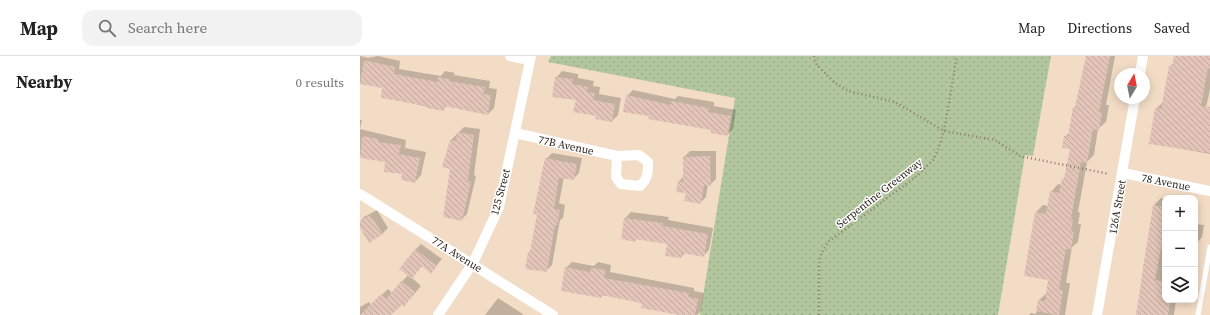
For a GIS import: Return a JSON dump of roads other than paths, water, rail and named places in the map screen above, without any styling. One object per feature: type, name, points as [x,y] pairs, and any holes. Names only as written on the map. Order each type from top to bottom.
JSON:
[{"type":"street","points":[[510,56],[530,58]]},
{"type":"street","points":[[1141,68],[1143,56]]},
{"type":"street","name":"125 Street","points":[[438,315],[473,263],[499,207],[530,58]]},
{"type":"street","name":"126A Street","points":[[1097,315],[1135,104]]},
{"type":"street","name":"77B Avenue","points":[[515,133],[618,156]]},
{"type":"street","name":"78 Avenue","points":[[1123,173],[1210,191]]},
{"type":"street","name":"77A Avenue","points":[[360,194],[473,263],[553,315]]},
{"type":"lane","points":[[1198,315],[1210,247]]}]
